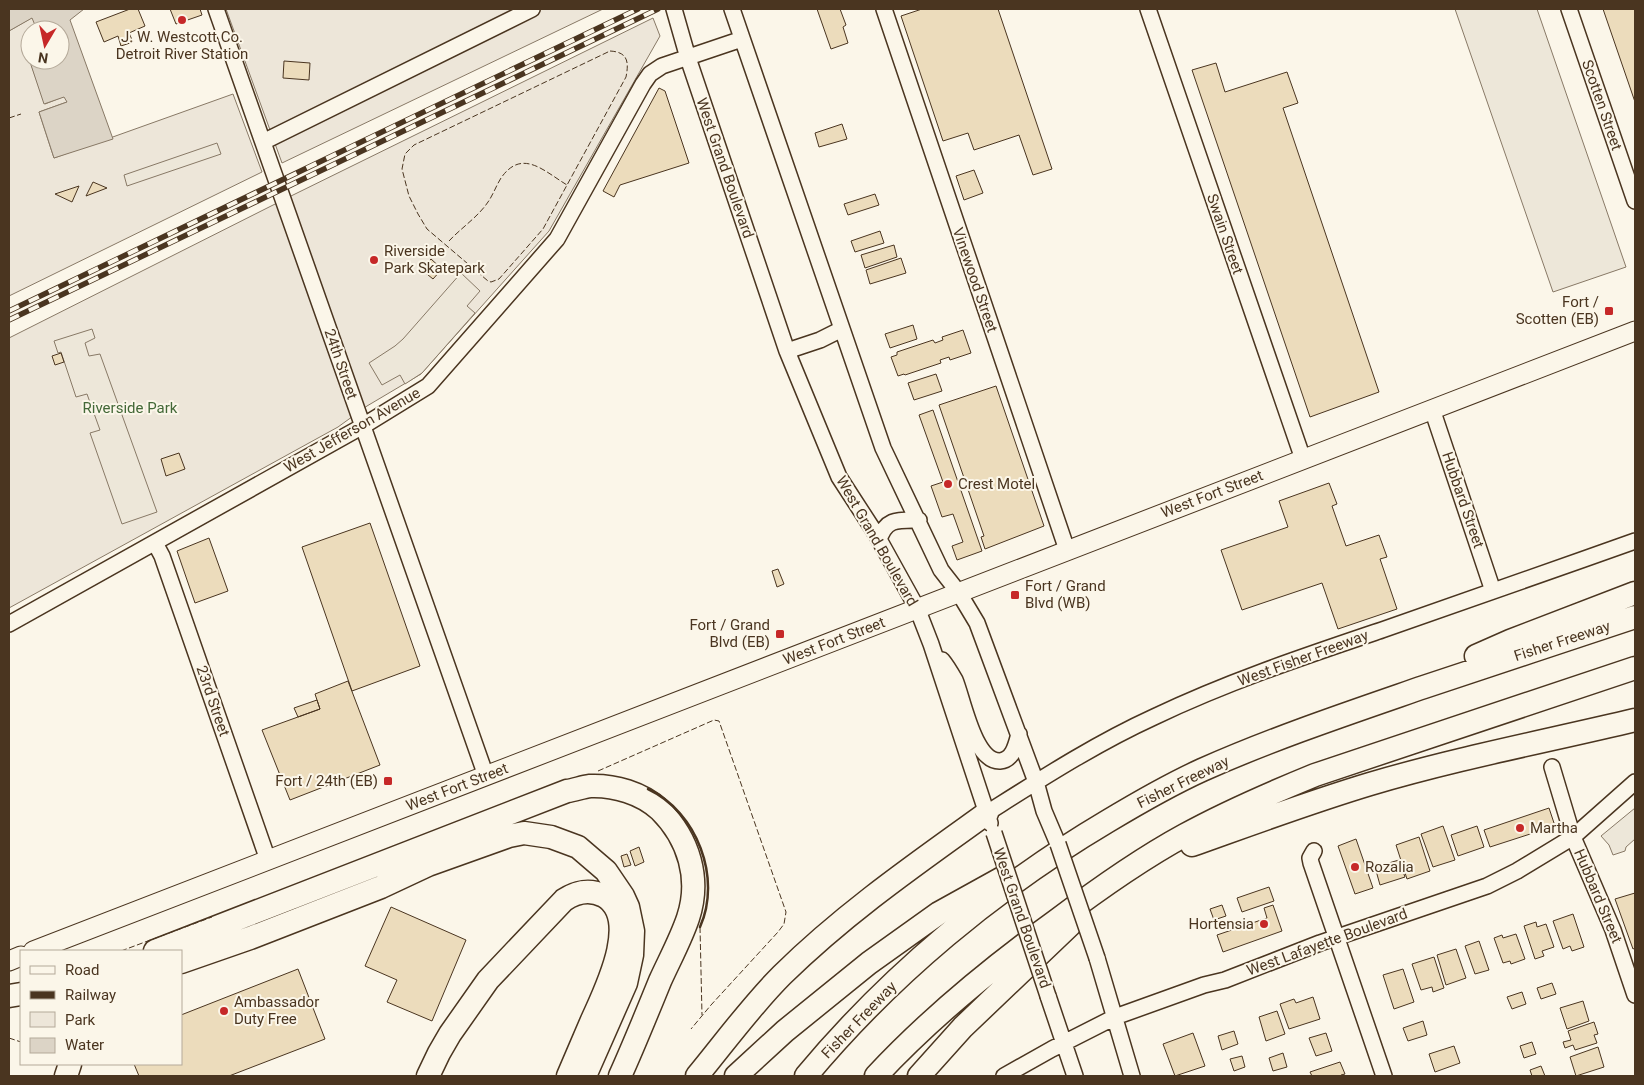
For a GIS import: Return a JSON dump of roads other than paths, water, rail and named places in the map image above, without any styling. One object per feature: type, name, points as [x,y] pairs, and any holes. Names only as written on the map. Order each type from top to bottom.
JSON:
[{"type":"highway","points":[[1382,702],[1446,669],[1510,641],[1635,593]]},
{"type":"highway","name":"Fisher Freeway","points":[[806,1076],[868,1009],[942,940],[1015,882],[1064,847],[1144,800],[1200,771],[1292,733],[1635,617]]},
{"type":"highway","points":[[876,1076],[913,1038],[984,975],[1082,901],[1184,836],[1218,818],[1315,775],[1635,668]]},
{"type":"highway","points":[[919,1076],[962,1027],[1123,874],[1184,848],[1371,783],[1478,755],[1635,720]]},
{"type":"highway","points":[[158,950],[567,792],[588,786],[605,786],[618,789],[637,795],[654,805],[676,829],[690,858],[693,890],[688,920],[620,1076]]},
{"type":"highway","points":[[697,1076],[781,976],[860,905],[990,823]]},
{"type":"highway","points":[[736,1076],[798,1020],[913,930],[966,897],[1091,831]]},
{"type":"highway","points":[[182,962],[259,935],[381,887],[428,865],[509,836],[524,833],[552,837],[578,847],[606,871],[624,896],[633,931],[632,955],[626,983],[585,1076]]},
{"type":"highway","points":[[428,1076],[450,1034],[488,980],[564,900],[575,894],[591,892],[607,899],[615,906],[618,912],[620,926],[618,956],[568,1076]]},
{"type":"main road","name":"West Fort Street","points":[[36,950],[1635,331]]},
{"type":"street","name":"24th Street","points":[[216,9],[486,776]]},
{"type":"street","points":[[263,142],[532,9]]},
{"type":"street","name":"West Grand Boulevard","points":[[674,9],[688,58],[787,351],[839,477],[879,540],[917,608],[931,644],[1075,1076]]},
{"type":"street","points":[[732,9],[883,448],[919,520],[941,570],[959,593],[978,623],[1097,958],[1132,1076]]},
{"type":"street","name":"Vinewood Street","points":[[884,9],[1067,550]]},
{"type":"street","name":"Swain Street","points":[[1148,9],[1303,459]]},
{"type":"street","name":"Scotten Street","points":[[1569,9],[1635,201]]},
{"type":"street","name":"West Jefferson Avenue","points":[[9,624],[363,426],[428,386],[557,239],[650,74],[662,66],[742,39]]},
{"type":"street","points":[[787,351],[820,340],[842,329]]},
{"type":"street","name":"Hubbard Street","points":[[1432,409],[1493,591]]},
{"type":"street","points":[[879,540],[889,523],[903,520],[919,520]]},
{"type":"street","name":"West Fisher Freeway","points":[[990,823],[1036,782],[1108,740],[1153,717],[1295,660],[1635,541]]},
{"type":"street","name":"23rd Street","points":[[155,543],[162,556],[268,860]]},
{"type":"street","points":[[931,644],[955,680],[976,741],[984,754],[993,760],[1007,759],[1013,752],[1018,734]]},
{"type":"street","name":"Hubbard Street","points":[[1552,767],[1573,837],[1613,930],[1635,995]]},
{"type":"street","name":"West Lafayette Boulevard","points":[[1004,1076],[1115,1018],[1487,886],[1573,837],[1635,782]]},
{"type":"street","points":[[1314,851],[1310,858],[1311,862],[1384,1076]]},
{"type":"water","points":[[9,9],[84,9],[70,20],[33,20],[32,18],[20,20],[20,25],[9,31]]},
{"type":"water","points":[[70,20],[113,139],[54,158],[39,112],[67,102],[64,97],[44,104],[33,70],[70,70]]},
{"type":"railway","points":[[9,311],[638,9]]},
{"type":"railway","points":[[9,320],[658,9]]},
{"type":"place","name":"J. W. Westcott Co. Detroit River Station","points":[[182,20]]},
{"type":"place","name":"Riverside Park Skatepark","points":[[374,260]]},
{"type":"place","name":"Fort / Scotten (EB)","points":[[1609,311]]},
{"type":"place","name":"Crest Motel","points":[[948,484]]},
{"type":"place","name":"Fort / Grand Blvd (WB)","points":[[1015,595]]},
{"type":"place","name":"Fort / Grand Blvd (EB)","points":[[780,634]]},
{"type":"place","name":"Fort / 24th (EB)","points":[[388,781]]},
{"type":"place","name":"Martha","points":[[1520,828]]},
{"type":"place","name":"Rozalia","points":[[1355,867]]},
{"type":"place","name":"Hortensia","points":[[1264,924]]},
{"type":"place","name":"Ambassador Duty Free","points":[[224,1011]]},
{"type":"park label","name":"Riverside Park","points":[[130,408]]}]
